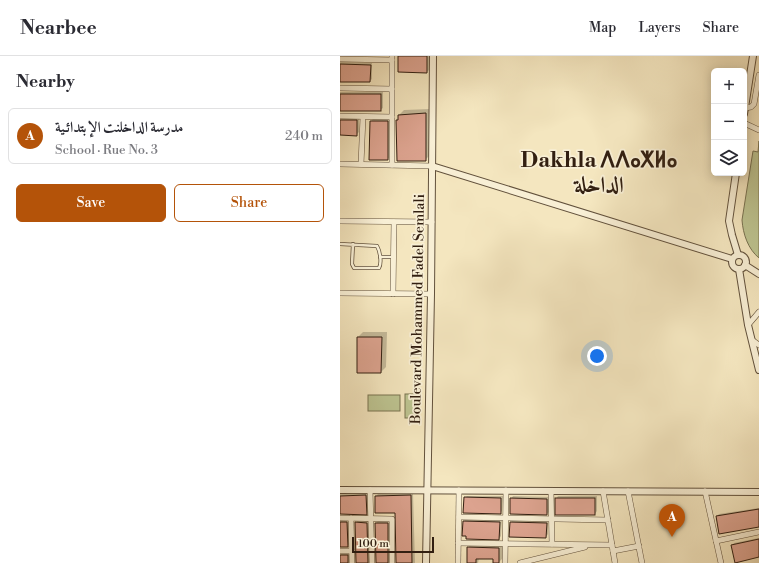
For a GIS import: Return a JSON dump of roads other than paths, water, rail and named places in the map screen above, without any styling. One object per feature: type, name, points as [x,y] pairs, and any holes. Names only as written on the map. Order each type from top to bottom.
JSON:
[{"type":"street","name":"Boulevard Mohammed Fadel Semlali","points":[[426,563],[432,222],[433,56]]},
{"type":"street","points":[[745,104],[753,56]]},
{"type":"street","points":[[340,59],[392,58],[392,165]]},
{"type":"street","points":[[747,109],[754,104],[759,75]]},
{"type":"street","points":[[340,88],[392,89]]},
{"type":"street","points":[[340,116],[392,117]]},
{"type":"street","points":[[361,164],[363,117]]},
{"type":"street","points":[[747,124],[759,130]]},
{"type":"street","points":[[340,164],[432,166],[732,259]]},
{"type":"street","points":[[736,176],[730,221],[732,235],[738,255]]},
{"type":"street","points":[[340,220],[432,222]]},
{"type":"street","points":[[393,294],[394,222]]},
{"type":"street","points":[[732,259],[738,255]]},
{"type":"street","points":[[738,255],[745,258],[745,265]]},
{"type":"street","points":[[732,259],[733,266],[739,269]]},
{"type":"street","points":[[739,269],[745,265]]},
{"type":"street","points":[[745,265],[759,274]]},
{"type":"street","points":[[739,269],[748,325],[759,370]]},
{"type":"street","points":[[340,293],[431,294]]},
{"type":"street","points":[[748,325],[759,312]]},
{"type":"street","points":[[752,340],[759,345]]},
{"type":"street","points":[[340,490],[759,492]]},
{"type":"street","points":[[370,490],[372,563]]},
{"type":"street","points":[[458,563],[459,490]]},
{"type":"street","points":[[505,563],[506,490]]},
{"type":"street","points":[[551,491],[552,544]]},
{"type":"street","points":[[603,491],[615,563]]},
{"type":"street","points":[[628,491],[642,563]]},
{"type":"street","points":[[706,491],[721,563]]},
{"type":"street","points":[[459,517],[608,520]]},
{"type":"street","points":[[340,518],[392,519],[392,563]]},
{"type":"street","points":[[352,518],[352,563]]},
{"type":"street","points":[[716,541],[759,532]]},
{"type":"street","points":[[458,543],[612,545]]},
{"type":"street","points":[[520,563],[543,560],[593,545]]},
{"type":"street","points":[[614,551],[639,546]]},
{"type":"street","points":[[340,551],[352,551]]},
{"type":"lane","points":[[340,244],[353,244],[377,246],[380,257],[379,268],[354,268],[352,264],[353,244]]},
{"type":"lane","points":[[380,257],[394,257]]},
{"type":"place","name":"مدرسة الداخلنت الإبتدائـية","points":[[672,537]]},
{"type":"district","name":"Dakhla ⴷⴷⴰⵅⵍⴰ الداخلة","points":[[599,172]]}]
